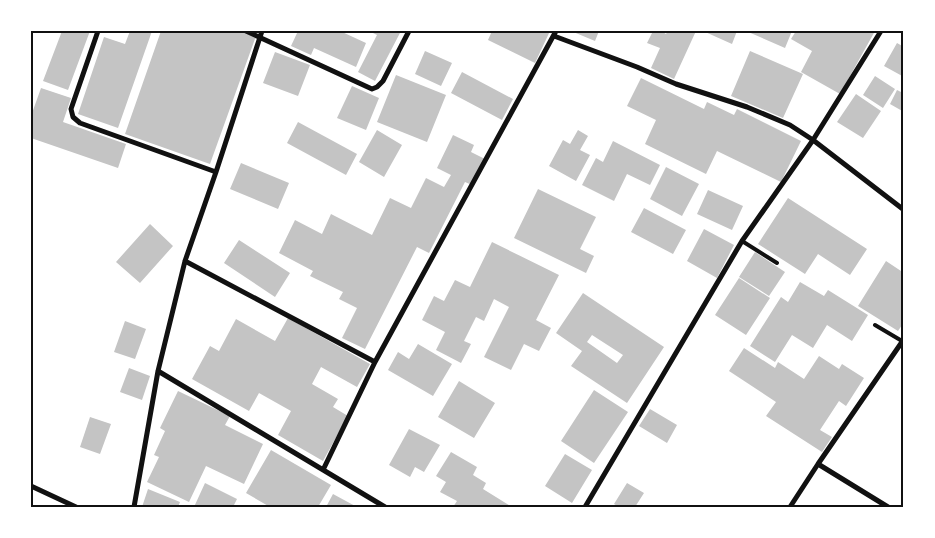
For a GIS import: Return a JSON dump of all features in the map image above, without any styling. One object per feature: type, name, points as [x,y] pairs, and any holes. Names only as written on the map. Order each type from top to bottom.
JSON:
[{"type":"street","points":[[98,31],[71,110],[73,117],[80,123],[216,172]]},
{"type":"street","points":[[246,31],[262,34],[364,87],[372,89],[383,81],[409,31]]},
{"type":"street","points":[[585,507],[742,241],[813,140],[881,31]]},
{"type":"street","points":[[134,507],[158,370],[185,261],[262,34]]},
{"type":"street","points":[[323,470],[375,362],[555,34],[676,84],[790,125],[813,140],[904,210]]},
{"type":"street","points":[[185,261],[375,362]]},
{"type":"street","points":[[790,507],[903,340]]},
{"type":"street","points":[[158,370],[385,507]]},
{"type":"street","points":[[818,464],[888,507]]},
{"type":"street","points":[[31,486],[76,507]]},
{"type":"lane","points":[[742,241],[778,263]]},
{"type":"lane","points":[[875,325],[903,340]]},
{"type":"building","points":[[62,31],[90,31],[68,90],[43,81]]},
{"type":"building","points":[[130,31],[152,31],[118,128],[78,114],[104,37],[125,44]]},
{"type":"building","points":[[161,31],[241,31],[256,36],[210,164],[125,134]]},
{"type":"building","points":[[298,31],[340,31],[366,43],[356,67],[314,48],[311,55],[291,46]]},
{"type":"building","points":[[369,31],[401,31],[375,81],[358,72],[377,35]]},
{"type":"building","points":[[492,31],[550,31],[535,63],[488,40]]},
{"type":"building","points":[[571,31],[599,31],[595,41]]},
{"type":"building","points":[[653,31],[661,31],[666,34],[668,31],[696,31],[674,79],[651,68],[660,48],[647,43]]},
{"type":"building","points":[[703,31],[737,31],[732,44]]},
{"type":"building","points":[[746,31],[792,31],[785,48]]},
{"type":"building","points":[[796,31],[875,31],[840,94],[801,72],[812,51],[791,39]]},
{"type":"building","points":[[897,43],[904,47],[904,77],[884,66]]},
{"type":"building","points":[[425,51],[452,63],[441,86],[415,74]]},
{"type":"building","points":[[750,51],[803,74],[783,118],[731,96]]},
{"type":"building","points":[[275,52],[310,65],[298,96],[263,83]]},
{"type":"building","points":[[462,72],[513,99],[502,120],[451,93]]},
{"type":"building","points":[[396,75],[446,95],[427,142],[377,122]]},
{"type":"building","points":[[875,76],[895,89],[883,108],[863,95]]},
{"type":"building","points":[[641,78],[704,109],[707,102],[734,115],[737,109],[801,141],[781,182],[717,151],[706,174],[645,144],[656,120],[627,106]]},
{"type":"building","points":[[352,86],[379,98],[366,130],[337,118]]},
{"type":"building","points":[[904,86],[904,112],[890,104],[897,90],[901,92]]},
{"type":"building","points":[[41,88],[71,98],[63,122],[126,144],[118,168],[31,138],[31,116]]},
{"type":"building","points":[[856,94],[881,111],[863,138],[837,122]]},
{"type":"building","points":[[298,122],[357,154],[346,175],[287,143]]},
{"type":"building","points":[[377,130],[402,145],[384,177],[359,162]]},
{"type":"building","points":[[578,130],[588,136],[580,150],[590,155],[576,181],[549,166],[563,140],[570,144]]},
{"type":"building","points":[[453,135],[474,145],[471,152],[485,159],[472,185],[465,182],[429,253],[417,247],[365,349],[342,338],[357,308],[339,299],[343,292],[310,276],[313,271],[279,253],[295,220],[322,234],[331,214],[372,235],[390,198],[411,208],[426,178],[444,187],[451,175],[437,168]]},
{"type":"building","points":[[613,141],[660,165],[650,185],[627,174],[614,201],[582,185],[596,158],[603,162]]},
{"type":"building","points":[[241,163],[289,183],[278,209],[230,189]]},
{"type":"building","points":[[666,167],[699,184],[682,216],[650,199]]},
{"type":"building","points":[[538,189],[596,217],[580,249],[594,256],[586,273],[514,238]]},
{"type":"building","points":[[708,190],[743,206],[732,230],[697,214]]},
{"type":"building","points":[[788,198],[867,249],[850,275],[818,254],[805,274],[758,244]]},
{"type":"building","points":[[644,208],[686,230],[673,254],[631,232]]},
{"type":"building","points":[[150,224],[173,246],[140,283],[116,262]]},
{"type":"building","points":[[704,229],[734,245],[717,278],[687,261]]},
{"type":"building","points":[[239,240],[290,273],[275,297],[224,263]]},
{"type":"building","points":[[492,242],[559,275],[536,320],[551,328],[539,351],[524,344],[511,370],[484,357],[509,307],[494,299],[484,321],[476,317],[464,341],[471,344],[461,363],[436,350],[445,332],[422,320],[434,296],[444,301],[455,280],[470,287]]},
{"type":"building","points":[[755,252],[785,272],[769,296],[739,277]]},
{"type":"building","points":[[886,261],[904,273],[904,322],[898,331],[858,306]]},
{"type":"building","points":[[739,278],[770,298],[746,335],[715,315]]},
{"type":"building","points":[[800,282],[824,296],[828,290],[868,315],[852,341],[827,325],[813,348],[792,335],[775,362],[750,346],[781,297],[788,302]]},
{"type":"building","points":[[583,293],[664,347],[627,403],[571,366],[582,351],[556,333]],"holes":[[[592,335],[623,355],[617,363],[587,342]]]},
{"type":"building","points":[[288,318],[370,364],[357,387],[321,367],[312,384],[338,399],[333,407],[348,416],[323,461],[278,435],[291,411],[259,393],[249,411],[192,379],[210,346],[219,351],[236,319],[275,341]]},
{"type":"building","points":[[125,321],[146,329],[135,359],[114,352]]},
{"type":"building","points":[[418,344],[452,364],[433,396],[388,370],[398,352],[409,359]]},
{"type":"building","points":[[744,348],[775,368],[778,362],[804,379],[819,356],[839,369],[842,364],[864,378],[846,406],[839,401],[820,430],[832,437],[822,452],[766,416],[776,402],[729,371]]},
{"type":"building","points":[[129,368],[150,376],[142,400],[120,392]]},
{"type":"building","points":[[459,381],[495,403],[474,438],[438,417]]},
{"type":"building","points":[[594,390],[628,412],[594,463],[561,441]]},
{"type":"building","points":[[178,391],[230,416],[225,425],[263,444],[244,484],[206,466],[189,502],[147,482],[159,457],[154,455],[165,431],[160,428]]},
{"type":"building","points":[[650,409],[677,425],[667,443],[639,426]]},
{"type":"building","points":[[90,417],[111,424],[100,454],[80,447]]},
{"type":"building","points":[[409,429],[440,445],[424,472],[415,467],[410,477],[389,465]]},
{"type":"building","points":[[271,450],[331,485],[318,507],[270,507],[246,493]]},
{"type":"building","points":[[451,452],[477,467],[473,475],[486,483],[483,489],[512,507],[453,507],[457,501],[440,492],[446,482],[436,476]]},
{"type":"building","points":[[565,454],[592,470],[572,503],[545,486]]},
{"type":"building","points":[[205,483],[237,499],[233,507],[194,507]]},
{"type":"building","points":[[627,483],[644,493],[635,507],[619,507],[614,504]]},
{"type":"building","points":[[148,489],[180,502],[178,507],[142,507]]},
{"type":"building","points":[[333,494],[357,507],[326,507]]}]
